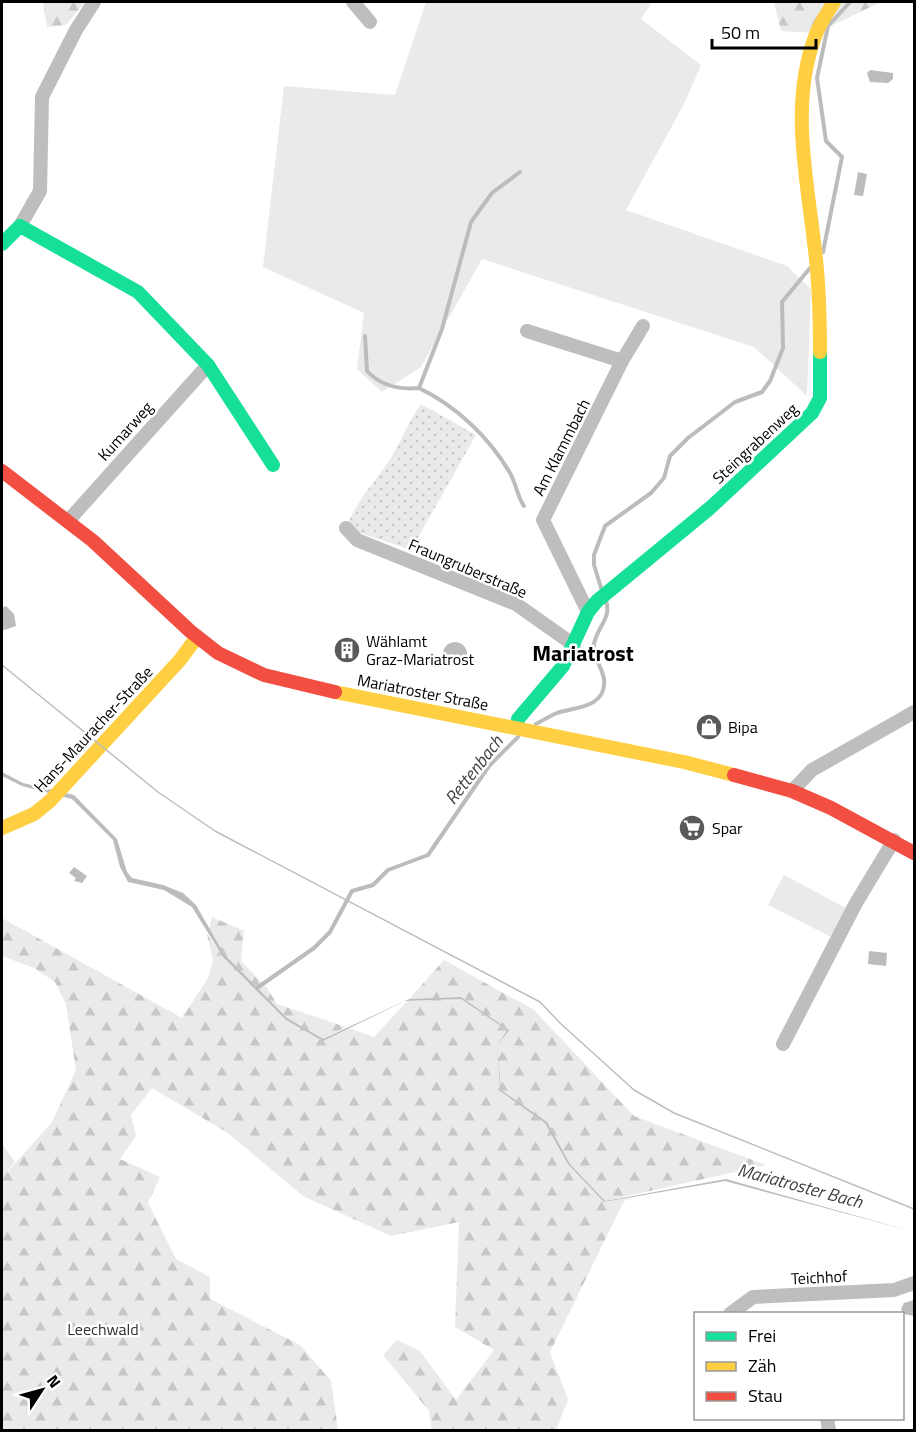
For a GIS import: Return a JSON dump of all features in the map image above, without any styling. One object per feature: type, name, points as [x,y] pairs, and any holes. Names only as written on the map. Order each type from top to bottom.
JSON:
[{"type":"street","points":[[2,244],[20,226],[40,191],[42,97],[76,30],[94,2]]},
{"type":"street","points":[[353,2],[370,22]]},
{"type":"street","name":"Steingrabenweg","points":[[521,728],[518,719],[552,683],[593,607],[748,474],[809,416],[817,404],[820,392],[816,259],[810,220],[802,90],[805,68],[819,27],[834,2]]},
{"type":"street","points":[[20,226],[138,292],[207,365],[273,465]]},
{"type":"street","name":"Am Klammbach","points":[[593,607],[543,520],[622,361],[644,326]]},
{"type":"street","points":[[527,331],[622,361]]},
{"type":"street","name":"Kumarweg","points":[[68,521],[207,365]]},
{"type":"street","name":"Mariatroster Straße","points":[[2,471],[68,521],[197,637],[238,663],[286,681],[684,762],[792,791],[894,840],[915,853]]},
{"type":"street","name":"Fraungruberstraße","points":[[346,528],[357,540],[516,604],[574,645]]},
{"type":"street","name":"Hans-Mauracher-Straße","points":[[2,828],[34,814],[50,801],[180,660],[197,637]]},
{"type":"street","points":[[792,791],[812,770],[915,712]]},
{"type":"street","points":[[783,1044],[856,903],[894,840]]},
{"type":"street","name":"Teichhof","points":[[733,1312],[753,1297],[894,1290],[915,1283]]},
{"type":"green space","points":[[43,2],[85,2],[66,25],[47,27]]},
{"type":"green space","points":[[426,2],[652,2],[641,19],[701,65],[685,102],[626,210],[787,266],[811,289],[807,396],[754,347],[482,259],[421,367],[382,392],[357,369],[364,313],[263,267],[284,86],[395,95]]},
{"type":"green space","points":[[774,2],[881,2],[816,33],[781,31]]},
{"type":"green space","points":[[421,404],[476,435],[411,550],[346,528],[360,501],[389,461]]},
{"type":"green space","points":[[784,875],[846,908],[831,937],[768,905]]},
{"type":"green space","points":[[212,917],[244,931],[241,961],[267,988],[277,1004],[346,1027],[323,1039],[287,1018],[224,954],[209,929]]},
{"type":"green space","name":"Leechwald","points":[[2,918],[182,1018],[208,978],[213,960],[207,934],[223,957],[286,1020],[323,1041],[349,1028],[374,1037],[407,1001],[461,999],[507,1030],[497,1046],[508,1030],[461,997],[409,999],[444,960],[534,1010],[634,1116],[766,1165],[605,1201],[570,1164],[547,1122],[501,1090],[497,1051],[500,1091],[545,1123],[568,1164],[604,1202],[637,1197],[624,1201],[550,1352],[568,1400],[556,1430],[432,1430],[429,1411],[383,1355],[397,1340],[420,1351],[456,1400],[494,1350],[455,1327],[459,1222],[391,1236],[303,1196],[228,1133],[152,1088],[131,1115],[136,1136],[120,1159],[160,1177],[148,1203],[176,1259],[210,1277],[210,1299],[300,1345],[331,1381],[338,1430],[2,1430],[2,1178],[52,1122],[76,1070],[66,1004],[55,982],[34,968],[2,956]]},
{"type":"green space","points":[[2,1144],[15,1162],[2,1178]]},
{"type":"shaded area","points":[[870,70],[893,73],[893,79],[888,83],[870,82],[867,73]]},
{"type":"shaded area","points":[[858,172],[867,174],[863,196],[854,195]]},
{"type":"shaded area","points":[[6,606],[14,614],[16,626],[2,631],[2,608]]},
{"type":"shaded area","points":[[455,642],[464,645],[467,654],[464,663],[455,666],[446,663],[443,654],[446,645]]},
{"type":"shaded area","points":[[2,772],[23,783],[74,795],[117,839],[127,872],[132,878],[163,885],[183,893],[196,905],[224,954],[287,1018],[323,1039],[409,999],[461,997],[509,1030],[497,1046],[507,1030],[461,999],[405,1001],[323,1041],[286,1020],[223,957],[192,907],[164,890],[128,882],[120,867],[113,840],[72,799],[22,786],[2,776]]},
{"type":"shaded area","points":[[74,867],[87,876],[82,883],[74,881],[76,878],[69,873]]},
{"type":"shaded area","points":[[869,951],[887,953],[886,966],[868,964]]},
{"type":"shaded area","points":[[497,1046],[501,1090],[547,1122],[570,1164],[605,1201],[726,1179],[914,1232],[725,1181],[604,1202],[568,1164],[545,1123],[500,1091]]},
{"type":"shaded area","points":[[914,1300],[914,1316],[904,1314],[901,1309],[904,1303]]},
{"type":"waterway","name":"Rettenbach","points":[[823,252],[842,157],[826,141],[817,78],[828,26],[850,2]]},
{"type":"waterway","points":[[520,172],[492,193],[471,222],[442,329],[419,388],[459,413],[482,435],[510,473],[524,506]]},
{"type":"waterway","name":"Rettenbach","points":[[602,591],[594,565],[594,555],[605,526],[651,493],[664,478],[670,456],[688,438],[735,402],[762,392],[770,381],[783,348],[782,302],[810,268]]},
{"type":"waterway","points":[[365,336],[367,371],[372,376],[390,386],[419,388]]},
{"type":"waterway","name":"Rettenbach","points":[[536,724],[557,713],[588,705],[595,701],[604,689],[604,679],[594,653],[594,644],[606,618],[606,601]]},
{"type":"waterway","name":"Rettenbach","points":[[257,988],[314,948],[330,932],[352,891],[373,885],[388,870],[428,855],[489,766],[518,737]]},
{"type":"tram line","points":[[2,665],[158,792],[215,831],[540,1002],[634,1090],[674,1113],[914,1209]]},
{"type":"traffic: fast","points":[[2,244],[20,226],[138,292],[208,365],[273,465]]},
{"type":"traffic: fast","points":[[517,727],[518,719],[563,666],[588,612],[597,601],[710,508],[812,413],[820,398],[820,352]]},
{"type":"traffic: slow","points":[[820,352],[816,256],[804,164],[802,111],[808,59],[818,30],[834,2]]},
{"type":"traffic: slow","points":[[2,828],[34,814],[50,801],[180,660],[197,637]]},
{"type":"traffic: slow","points":[[335,692],[684,762],[734,775]]},
{"type":"traffic: jam","points":[[2,471],[93,541],[190,631],[218,653],[264,675],[335,692]]},
{"type":"traffic: jam","points":[[734,775],[792,791],[831,808],[914,853]]},
{"type":"place","name":"Wählamt Graz-Mariatrost","points":[[347,650]]},
{"type":"place","name":"Bipa","points":[[709,727]]},
{"type":"place","name":"Spar","points":[[692,828]]},
{"type":"district","name":"Mariatrost","points":[[583,653]]},
{"type":"water label","name":"Mariatroster Bach","points":[[800,1186]]}]
